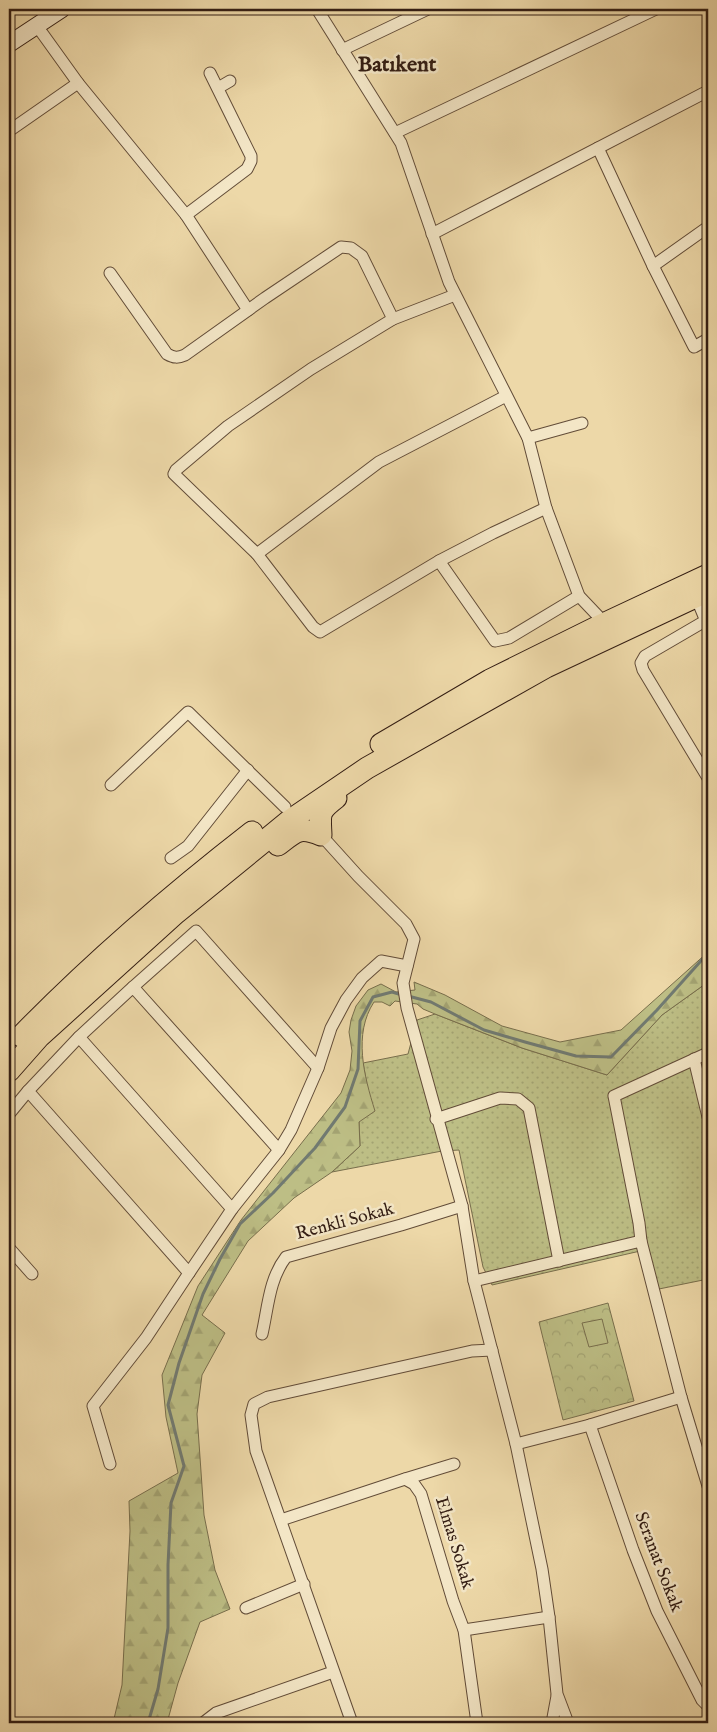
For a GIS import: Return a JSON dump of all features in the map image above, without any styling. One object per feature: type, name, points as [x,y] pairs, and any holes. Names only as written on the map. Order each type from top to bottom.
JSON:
[{"type":"highway","points":[[9,1049],[60,996],[106,953],[200,873],[339,769],[490,680],[708,574]]},
{"type":"highway","points":[[9,1071],[39,1038],[176,913],[290,821],[367,768],[546,667],[702,594]]},
{"type":"highway","points":[[39,1038],[207,898],[297,831],[308,830],[321,835],[320,817],[322,809],[338,797],[546,667]]},
{"type":"street","points":[[9,42],[62,9]]},
{"type":"street","points":[[317,9],[401,143],[448,282],[528,438],[546,508],[579,596],[603,624]]},
{"type":"street","points":[[342,50],[428,9]]},
{"type":"street","points":[[395,134],[656,9]]},
{"type":"street","points":[[37,26],[78,83],[186,215],[248,310]]},
{"type":"street","points":[[186,215],[247,169],[251,161],[251,156],[210,73]]},
{"type":"street","points":[[218,88],[230,81]]},
{"type":"street","points":[[9,131],[78,83]]},
{"type":"street","points":[[432,234],[708,91]]},
{"type":"street","points":[[598,148],[653,266],[694,347],[708,339]]},
{"type":"street","points":[[653,266],[708,227]]},
{"type":"street","points":[[110,273],[167,354],[179,358],[338,249],[345,247],[357,251],[362,256],[393,320]]},
{"type":"street","points":[[456,296],[393,320],[311,369],[228,426],[174,472],[257,554],[313,627],[320,632],[439,561],[546,508]]},
{"type":"street","points":[[257,554],[379,462],[506,396]]},
{"type":"street","points":[[528,438],[582,423]]},
{"type":"street","points":[[439,561],[495,641],[509,638],[579,596]]},
{"type":"street","points":[[702,594],[707,624],[645,656],[641,663],[642,670],[708,778]]},
{"type":"street","points":[[111,785],[188,712],[286,807]]},
{"type":"street","points":[[171,858],[188,846],[248,770]]},
{"type":"street","points":[[321,835],[358,876],[406,924],[414,939],[403,983],[407,1008],[436,1119],[462,1206],[474,1281],[516,1444],[542,1569],[550,1617],[557,1694],[552,1723]]},
{"type":"street","points":[[9,1114],[79,1037],[196,931],[318,1068]]},
{"type":"street","points":[[110,1464],[93,1406],[146,1338],[232,1209],[280,1150],[291,1130],[318,1068],[331,1028],[346,1000],[362,978],[382,961],[407,966]]},
{"type":"street","points":[[133,987],[280,1150]]},
{"type":"street","points":[[79,1037],[232,1209]]},
{"type":"street","points":[[708,1053],[614,1096],[641,1240],[657,1296],[681,1397],[708,1486]]},
{"type":"street","points":[[694,1059],[708,1117]]},
{"type":"street","points":[[28,1091],[188,1273]]},
{"type":"street","points":[[436,1119],[500,1098],[518,1099],[529,1108],[559,1260]]},
{"type":"street","name":"Renkli Sokak","points":[[262,1334],[272,1285],[278,1268],[286,1257],[462,1206]]},
{"type":"street","points":[[474,1281],[641,1240]]},
{"type":"street","points":[[9,1248],[32,1274]]},
{"type":"street","points":[[352,1723],[256,1451],[251,1415],[254,1404],[268,1397],[297,1390],[472,1351],[492,1350]]},
{"type":"street","points":[[516,1444],[590,1425],[681,1397]]},
{"type":"street","name":"Seranat Sokak","points":[[590,1425],[633,1550],[657,1611],[702,1700],[708,1706]]},
{"type":"street","points":[[281,1520],[454,1464]]},
{"type":"street","name":"Elmas Sokak","points":[[405,1479],[414,1484],[421,1494],[453,1601],[464,1630],[477,1723]]},
{"type":"street","points":[[246,1608],[304,1584]]},
{"type":"street","points":[[464,1630],[550,1617]]},
{"type":"street","points":[[202,1723],[216,1713],[334,1672]]},
{"type":"street","points":[[557,1694],[568,1723]]},
{"type":"green space","points":[[708,952],[708,982],[662,1015],[607,1075],[522,1048],[423,1009],[417,1004],[395,1001],[390,1006],[382,1002],[374,1002],[364,1028],[362,1055],[367,1084],[375,1111],[359,1122],[360,1146],[332,1172],[294,1198],[248,1241],[202,1315],[225,1333],[202,1375],[197,1414],[204,1515],[215,1570],[230,1609],[200,1622],[178,1683],[167,1723],[113,1723],[122,1685],[130,1531],[129,1501],[178,1473],[166,1417],[162,1375],[198,1286],[241,1220],[341,1093],[350,1070],[352,1051],[349,1032],[351,1020],[356,1006],[368,990],[381,984],[396,992],[415,990],[414,982],[445,995],[502,1026],[560,1042],[621,1030]]},
{"type":"green space","points":[[708,982],[708,1279],[654,1290],[649,1249],[492,1285],[483,1267],[459,1150],[442,1151],[332,1172],[360,1146],[359,1122],[367,1085],[363,1063],[408,1054],[417,1020],[435,1014],[522,1048],[607,1075],[662,1015]]},
{"type":"green space","points":[[608,1303],[634,1401],[563,1420],[539,1322]]},
{"type":"green space","points":[[602,1319],[608,1343],[589,1347],[582,1323]]},
{"type":"waterway","points":[[408,996],[431,1002],[484,1030],[576,1056],[611,1057],[657,1010],[708,953]]},
{"type":"waterway","points":[[148,1723],[158,1689],[168,1628],[168,1565],[171,1503],[184,1466],[168,1405],[179,1363],[203,1294],[240,1224],[273,1193],[315,1148],[345,1107],[358,1069],[360,1021],[373,997],[392,992],[402,995]]},
{"type":"district","name":"Batıkent","points":[[397,65]]}]
